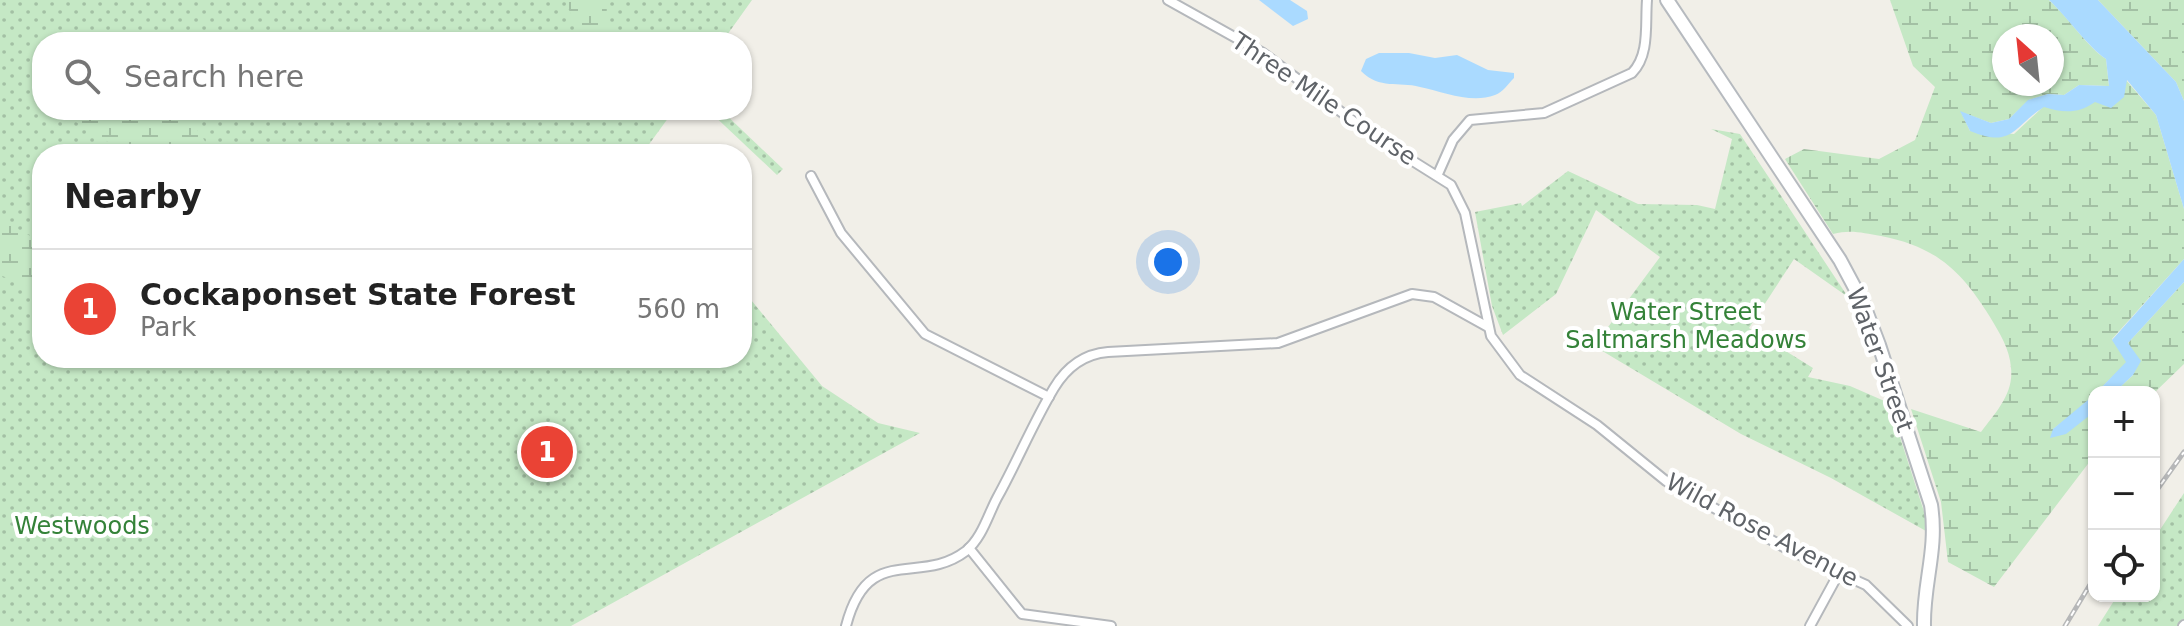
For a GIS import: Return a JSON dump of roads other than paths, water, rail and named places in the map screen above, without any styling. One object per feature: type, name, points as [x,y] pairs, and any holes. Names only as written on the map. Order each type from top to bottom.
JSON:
[{"type":"main road","name":"Water Street","points":[[1667,0],[1840,260],[1863,303],[1931,505],[1936,540],[1923,605],[1924,626]]},
{"type":"street","name":"Three Mile Course","points":[[1168,0],[1263,53],[1373,136],[1438,174]]},
{"type":"street","points":[[1438,174],[1453,140],[1470,120],[1549,112],[1590,89],[1632,73],[1640,64],[1644,49],[1647,0]]},
{"type":"street","name":"Wild Rose Avenue","points":[[1438,174],[1455,189],[1462,203],[1488,327],[1499,350],[1520,375],[1597,425],[1653,473],[1789,550],[1840,571],[1874,591],[1908,626]]},
{"type":"street","points":[[811,176],[841,233],[925,334],[1049,397]]},
{"type":"street","points":[[846,626],[855,599],[870,580],[900,567],[942,563],[969,548],[1020,458],[1049,397],[1073,366],[1097,353],[1278,343],[1412,294],[1434,297],[1488,327]]},
{"type":"street","points":[[969,548],[1022,614],[1111,626]]},
{"type":"street","points":[[1810,626],[1840,571]]},
{"type":"water","points":[[1259,0],[1290,0],[1307,11],[1308,19],[1293,26]]},
{"type":"water","points":[[2049,0],[2098,0],[2176,82],[2184,101],[2184,209],[2156,115],[2127,80],[2124,97],[2111,108],[2095,102],[2083,109],[2070,111],[2044,107],[2005,136],[1996,138],[1970,131],[1960,111],[1991,123],[2009,119],[2028,100],[2041,96],[2064,96],[2079,85],[2109,86],[2106,59],[2092,48]]},
{"type":"water","points":[[1379,53],[1409,53],[1435,58],[1457,55],[1488,70],[1514,73],[1514,78],[1498,94],[1477,98],[1412,85],[1382,83],[1361,71],[1366,59]]},
{"type":"water","points":[[2184,259],[2184,282],[2128,343],[2141,361],[2121,386],[2103,386],[2126,362],[2112,340]]},
{"type":"water","points":[[2088,400],[2088,417],[2066,434],[2050,438],[2053,429]]},
{"type":"railway","points":[[2160,486],[2184,452]]},
{"type":"railway","points":[[2065,626],[2088,588]]},
{"type":"place","name":"Cockaponset State Forest","points":[[547,452]]},
{"type":"park label","name":"Water Street Saltmarsh Meadows","points":[[1686,326]]},
{"type":"park label","name":"Westwoods","points":[[82,526]]}]
